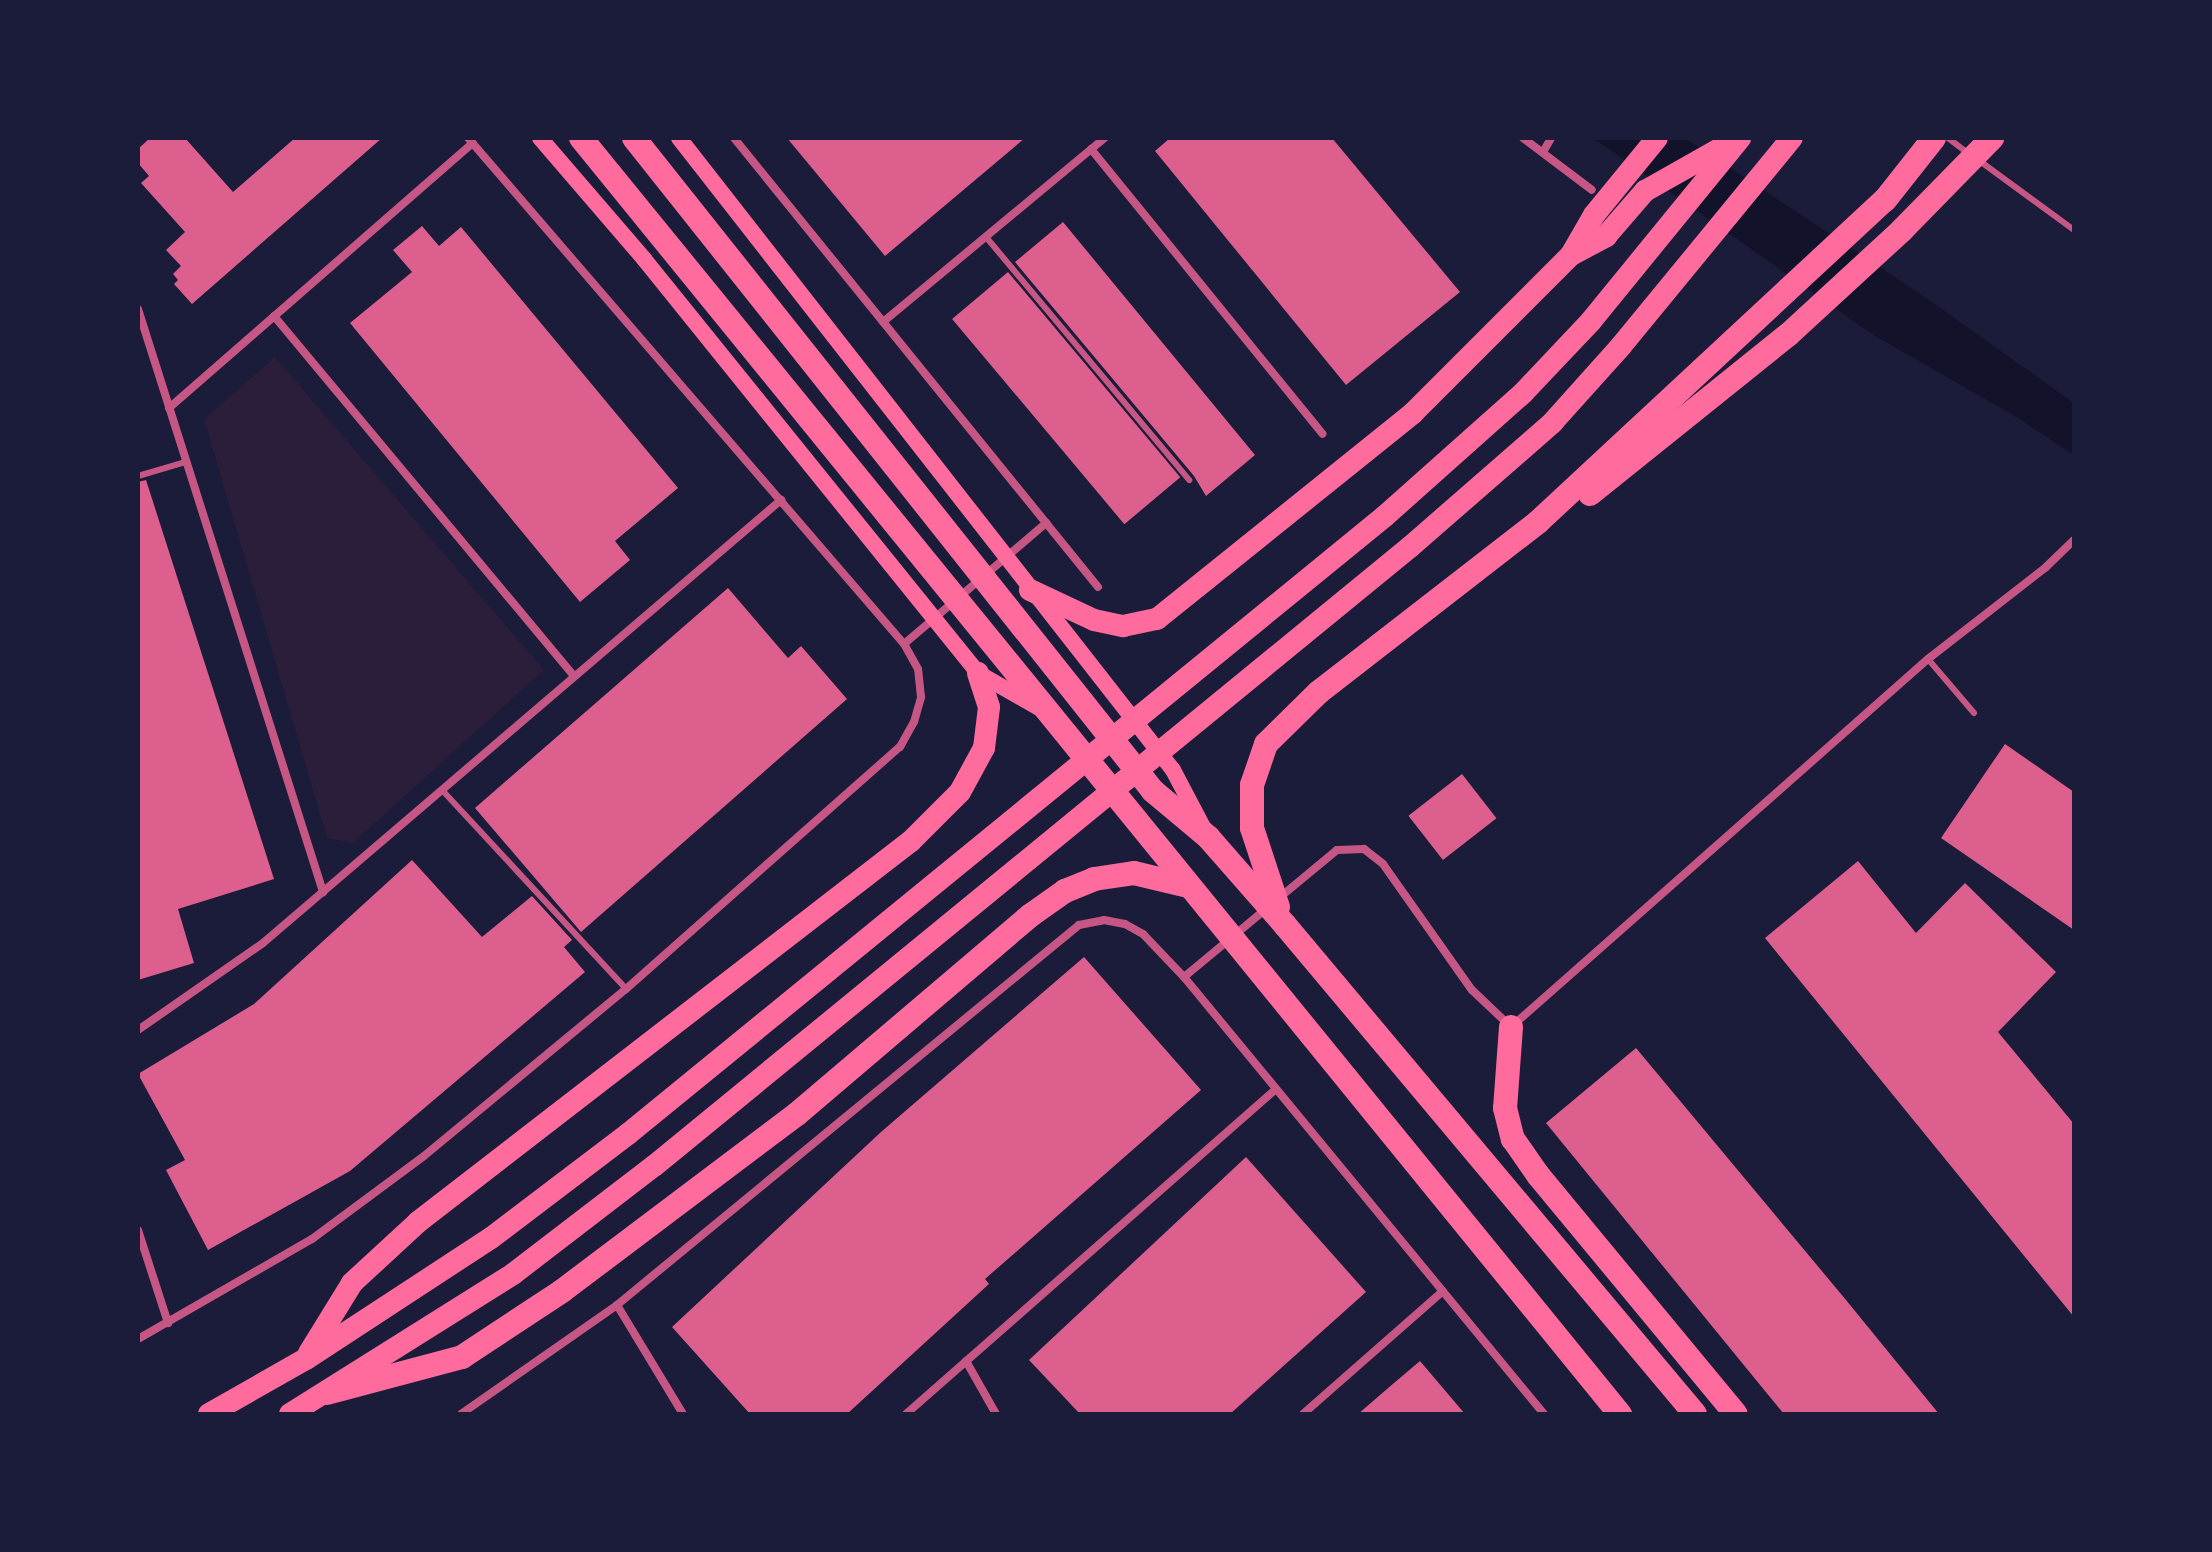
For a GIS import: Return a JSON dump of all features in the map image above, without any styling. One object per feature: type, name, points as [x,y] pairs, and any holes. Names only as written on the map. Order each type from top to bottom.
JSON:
[{"type":"highway","points":[[581,138],[1613,1405]]},
{"type":"highway","points":[[634,138],[1153,791],[1208,837],[1285,925],[1695,1414]]},
{"type":"highway","points":[[1030,590],[1094,620],[1123,626],[1157,619],[1413,413],[1571,255],[1594,215],[1657,138]]},
{"type":"highway","points":[[1571,255],[1606,236],[1645,191],[1740,138]]},
{"type":"highway","points":[[209,1414],[306,1359],[491,1238],[628,1134],[1385,516],[1523,393],[1591,321],[1740,138]]},
{"type":"highway","points":[[290,1414],[513,1274],[654,1166],[1410,547],[1552,423],[1621,346],[1792,138]]},
{"type":"highway","points":[[1773,161],[1803,138]]},
{"type":"highway","points":[[1285,925],[1252,828],[1252,785],[1266,744],[1319,692],[1538,522],[1769,312],[1885,200],[1934,138]]},
{"type":"highway","points":[[1538,522],[1595,492],[1788,335],[1902,230],[1992,138]]},
{"type":"highway","points":[[306,1359],[352,1283],[418,1222],[911,841],[960,792],[984,748],[989,707],[978,673]]},
{"type":"highway","points":[[327,1393],[462,1357],[562,1291],[797,1114],[1031,915],[1065,891],[1094,879],[1134,873],[1188,886]]},
{"type":"highway","points":[[1511,1027],[1505,1108],[1513,1139],[1538,1175],[1736,1414]]},
{"type":"main road","points":[[540,138],[978,673],[1044,710]]},
{"type":"main road","points":[[679,138],[1173,770],[1208,837]]},
{"type":"street","points":[[734,138],[1098,587]]},
{"type":"street","points":[[883,322],[1105,138]]},
{"type":"street","points":[[1523,138],[1592,190]]},
{"type":"street","points":[[1543,152],[1551,138]]},
{"type":"street","points":[[138,1339],[312,1239],[424,1156],[626,989],[900,747],[914,722],[921,697],[918,669],[904,644],[470,140],[169,408]]},
{"type":"street","points":[[1091,149],[1323,434]]},
{"type":"street","points":[[138,309],[323,892]]},
{"type":"street","points":[[274,316],[573,675]]},
{"type":"street","points":[[138,1030],[263,943],[781,500]]},
{"type":"street","points":[[904,644],[1046,523]]},
{"type":"street","points":[[1184,977],[1337,850],[1364,849],[1383,864],[1472,990],[1511,1027],[1928,659],[2046,567],[2074,540]]},
{"type":"street","points":[[461,1414],[617,1305],[1079,925],[1104,920],[1125,924],[1143,934],[1184,977],[1544,1414]]},
{"type":"street","points":[[906,1414],[1276,1089]]},
{"type":"street","points":[[138,1230],[168,1323]]},
{"type":"street","points":[[1303,1414],[1443,1291]]},
{"type":"street","points":[[617,1305],[683,1414]]},
{"type":"street","points":[[966,1361],[996,1414]]},
{"type":"lane","points":[[1948,138],[2074,230]]},
{"type":"lane","points":[[986,237],[1189,480]]},
{"type":"lane","points":[[138,476],[186,462]]},
{"type":"lane","points":[[1928,659],[1974,713]]},
{"type":"lane","points":[[442,790],[626,989]]},
{"type":"shaded area","points":[[1593,138],[1685,138],[1922,295],[2074,403],[2074,455],[2018,418],[1872,334]]},
{"type":"shaded area","points":[[275,357],[544,670],[353,843],[327,838],[204,419]]},
{"type":"building","points":[[150,138],[185,138],[233,192],[295,138],[382,138],[192,304],[174,284],[178,280],[173,274],[181,266],[166,250],[185,232],[141,183],[149,176],[138,163],[138,149]]},
{"type":"building","points":[[787,138],[1025,138],[885,256]]},
{"type":"building","points":[[1170,138],[1332,138],[1460,292],[1346,385],[1155,151]]},
{"type":"building","points":[[1063,222],[1255,455],[1206,496],[1194,476],[1015,262]]},
{"type":"building","points":[[422,226],[439,246],[461,227],[678,488],[615,541],[630,560],[580,602],[350,323],[412,272],[393,250]]},
{"type":"building","points":[[1008,272],[1180,477],[1124,524],[952,319]]},
{"type":"building","points":[[146,480],[274,879],[178,909],[194,963],[138,980],[138,482]]},
{"type":"building","points":[[728,588],[788,658],[801,646],[847,699],[581,932],[475,808]]},
{"type":"building","points":[[2005,744],[2074,792],[2074,930],[1941,838]]},
{"type":"building","points":[[1462,774],[1496,818],[1443,860],[1408,816]]},
{"type":"building","points":[[412,860],[482,937],[532,896],[572,940],[564,947],[585,972],[350,1171],[208,1250],[166,1170],[185,1160],[138,1074],[254,1004]]},
{"type":"building","points":[[1858,861],[1916,933],[1965,883],[2056,972],[1998,1032],[2074,1124],[2074,1317],[1765,938]]},
{"type":"building","points":[[1084,957],[1201,1090],[985,1279],[989,1284],[847,1414],[750,1414],[672,1327],[881,1132]]},
{"type":"building","points":[[1636,1048],[1939,1414],[1784,1414],[1546,1123]]},
{"type":"building","points":[[1246,1157],[1366,1292],[1230,1414],[1080,1414],[1029,1360]]},
{"type":"building","points":[[1420,1361],[1465,1414],[1358,1414],[1394,1383]]}]
